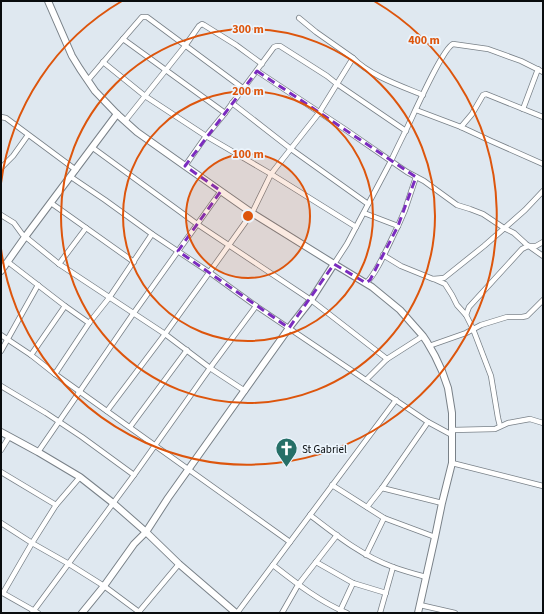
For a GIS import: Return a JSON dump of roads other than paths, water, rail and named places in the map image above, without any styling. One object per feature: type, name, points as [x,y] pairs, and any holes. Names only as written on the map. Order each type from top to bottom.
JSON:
[{"type":"street","points":[[48,1],[72,56],[95,91],[117,114],[137,132],[221,192],[252,213],[372,287],[400,310],[429,346],[442,371],[448,388],[452,413],[452,463],[418,613]]},
{"type":"street","points":[[88,80],[142,17],[146,17],[244,88]]},
{"type":"street","points":[[299,18],[372,72],[423,95]]},
{"type":"street","points":[[125,121],[202,24],[236,45],[262,64]]},
{"type":"street","points":[[123,39],[225,113]]},
{"type":"street","points":[[82,613],[104,586],[134,544],[146,532],[168,498],[288,328],[311,300],[347,244],[364,213],[449,46],[453,44],[488,49],[521,61],[543,72]]},
{"type":"street","points":[[185,166],[274,47],[277,46],[280,46],[327,76],[406,131]]},
{"type":"street","points":[[107,411],[165,334],[252,213],[271,174],[319,113],[353,58]]},
{"type":"street","points":[[103,62],[145,96],[206,136],[271,174],[356,227]]},
{"type":"street","points":[[523,109],[538,69]]},
{"type":"street","points":[[257,71],[406,172],[424,181],[457,205],[470,208],[504,228],[514,232],[528,246],[543,256]]},
{"type":"street","points":[[461,127],[472,114],[483,95],[486,94],[543,117]]},
{"type":"street","points":[[232,104],[291,149],[368,204]]},
{"type":"street","points":[[416,110],[461,127],[491,142],[543,163]]},
{"type":"street","points":[[1,272],[25,237],[117,114]]},
{"type":"street","points":[[2,118],[6,118],[76,170]]},
{"type":"street","points":[[1,168],[13,156],[28,135]]},
{"type":"street","points":[[93,148],[228,245],[311,300],[387,359]]},
{"type":"street","points":[[71,177],[288,328],[428,422],[452,432],[495,428],[508,423],[530,419],[543,423]]},
{"type":"street","points":[[366,283],[370,280],[398,226],[416,177]]},
{"type":"street","points":[[433,279],[444,278],[484,246],[525,210],[543,191]]},
{"type":"street","points":[[38,452],[133,314],[221,192]]},
{"type":"street","points":[[51,203],[134,262]]},
{"type":"street","points":[[364,213],[398,226]]},
{"type":"street","points":[[1,215],[14,223],[25,237],[59,264],[165,334],[210,368],[245,390]]},
{"type":"street","points":[[59,264],[86,228]]},
{"type":"street","points":[[55,374],[152,234]]},
{"type":"street","points":[[466,315],[469,307],[522,249],[528,246],[536,246],[543,242]]},
{"type":"street","points":[[384,255],[401,266],[445,284],[457,306],[466,315],[473,329],[491,376],[500,426]]},
{"type":"street","points":[[8,262],[65,306],[90,323]]},
{"type":"street","points":[[1,351],[38,285]]},
{"type":"street","points":[[429,346],[466,333],[481,325],[507,317],[527,316],[543,300]]},
{"type":"street","points":[[31,355],[65,306]]},
{"type":"street","points":[[80,477],[56,505],[2,593],[35,612],[256,306]]},
{"type":"street","points":[[1,335],[31,355],[55,374],[290,542]]},
{"type":"street","points":[[366,380],[387,359],[422,336]]},
{"type":"street","points":[[130,428],[187,350]]},
{"type":"street","points":[[1,386],[82,437],[134,475]]},
{"type":"street","points":[[1,432],[80,477],[113,503],[237,613],[396,400]]},
{"type":"street","points":[[367,507],[428,422]]},
{"type":"street","points":[[1,450],[9,437]]},
{"type":"street","points":[[452,463],[543,486]]},
{"type":"street","points":[[1,472],[56,505]]},
{"type":"street","points":[[332,485],[384,518],[435,537]]},
{"type":"street","points":[[382,488],[442,503]]},
{"type":"street","points":[[310,515],[366,555],[393,567],[426,577]]},
{"type":"street","points":[[366,555],[384,518]]},
{"type":"street","points":[[1,523],[104,586],[139,613],[180,564]]},
{"type":"street","points":[[282,613],[298,585],[336,535]]},
{"type":"street","points":[[316,562],[352,582],[386,594]]},
{"type":"street","points":[[273,565],[298,585],[340,612],[347,613]]},
{"type":"street","points":[[380,613],[393,567]]},
{"type":"street","points":[[340,612],[352,582]]},
{"type":"street","points":[[420,604],[455,613]]},
{"type":"place","name":"St Gabriel","points":[[287,468]]}]
